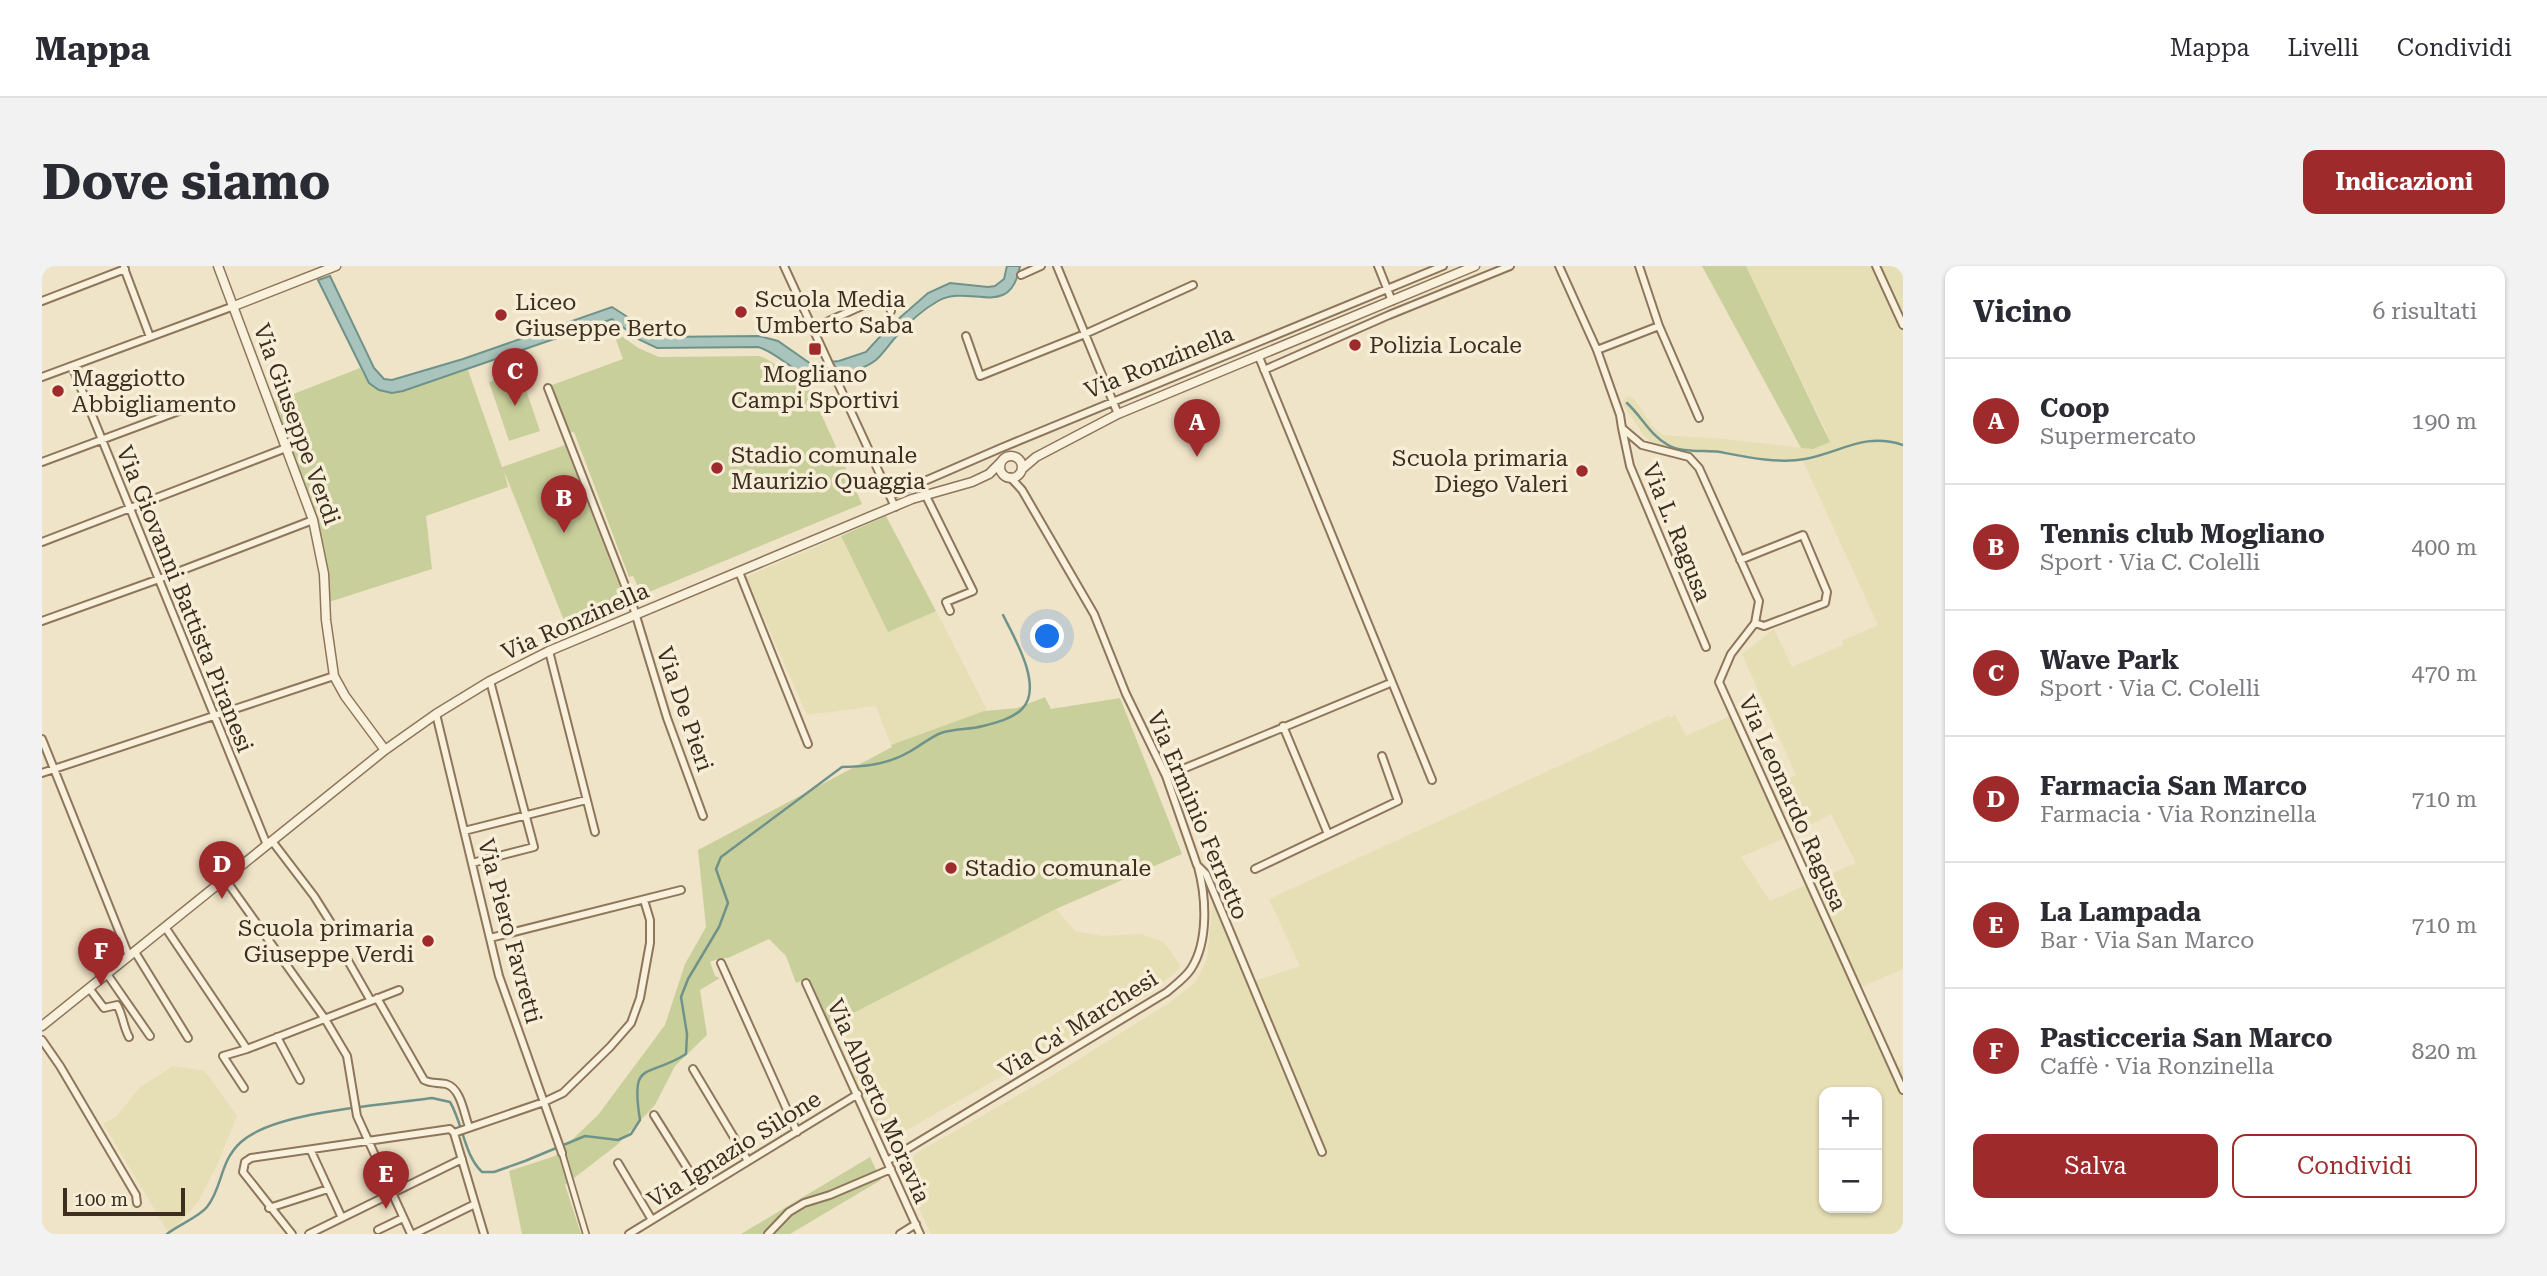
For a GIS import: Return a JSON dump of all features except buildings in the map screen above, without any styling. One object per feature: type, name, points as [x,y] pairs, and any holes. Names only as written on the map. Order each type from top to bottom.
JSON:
[{"type":"street","name":"Via Giuseppe Verdi","points":[[219,266],[313,520],[324,574],[326,620],[334,676],[345,696],[385,750]]},
{"type":"street","points":[[42,377],[337,266]]},
{"type":"street","points":[[784,266],[895,507]]},
{"type":"street","points":[[1021,275],[1041,266]]},
{"type":"street","points":[[1057,266],[1118,414]]},
{"type":"street","points":[[1378,266],[1392,301]]},
{"type":"street","name":"Via Ronzinella","points":[[890,496],[1443,266]]},
{"type":"street","name":"Via Ronzinella","points":[[42,1026],[385,750],[491,681],[549,651],[925,494],[995,475],[1016,477],[1028,463],[1043,453],[1118,414],[1475,266]]},
{"type":"street","points":[[1265,370],[1389,315],[1510,266]]},
{"type":"street","points":[[1559,266],[1597,350],[1622,428],[1642,445],[1689,457],[1699,468],[1759,601],[1755,623]]},
{"type":"street","points":[[1639,266],[1659,326],[1699,418]]},
{"type":"street","points":[[1876,266],[1903,325]]},
{"type":"street","points":[[42,301],[124,268],[150,337]]},
{"type":"street","points":[[966,336],[980,376],[1085,334],[1193,285]]},
{"type":"street","points":[[813,328],[884,296],[891,311]]},
{"type":"street","points":[[1597,350],[1659,326]]},
{"type":"street","name":"Via Ronzinella","points":[[1259,356],[1432,780]]},
{"type":"street","name":"Via Giovanni Battista Piranesi","points":[[72,366],[214,716],[270,843]]},
{"type":"street","name":"Via De Pieri","points":[[548,388],[635,614],[667,718],[703,816]]},
{"type":"street","points":[[42,463],[203,402]]},
{"type":"street","name":"Via L. Ragusa","points":[[1622,428],[1630,466],[1706,647]]},
{"type":"street","points":[[42,542],[286,448]]},
{"type":"street","name":"Via Ronzinella","points":[[978,480],[995,470],[1007,456],[1026,457],[1043,453]]},
{"type":"street","points":[[1014,456],[1020,459],[1022,471]]},
{"type":"street","points":[[1001,463],[1001,470],[1007,476]]},
{"type":"street","name":"Via Erminio Ferretto","points":[[1022,471],[1020,481],[1027,498]]},
{"type":"street","name":"Via Erminio Ferretto","points":[[1007,476],[1017,483],[1027,498],[1094,614],[1126,694],[1166,776],[1197,865],[1206,874],[1322,1152]]},
{"type":"street","points":[[925,494],[973,591],[946,602],[950,611]]},
{"type":"street","points":[[42,621],[313,520]]},
{"type":"street","name":"Via L. Ragusa","points":[[1740,561],[1802,535],[1827,592],[1825,603],[1764,626],[1755,623]]},
{"type":"street","points":[[739,572],[808,744]]},
{"type":"street","name":"Via Leonardo Ragusa","points":[[1755,623],[1731,654],[1719,682],[1903,1090]]},
{"type":"street","points":[[549,651],[595,832]]},
{"type":"street","points":[[42,773],[334,676]]},
{"type":"street","points":[[472,863],[534,847],[491,681]]},
{"type":"street","points":[[1166,776],[1388,684]]},
{"type":"street","name":"Via Piero Favretti","points":[[436,715],[499,976],[562,1153]]},
{"type":"street","points":[[1283,726],[1328,834]]},
{"type":"street","points":[[42,739],[132,954],[188,1038]]},
{"type":"street","points":[[1255,869],[1398,801],[1382,756]]},
{"type":"street","points":[[464,831],[586,800]]},
{"type":"street","points":[[270,843],[314,896],[331,923]]},
{"type":"street","name":"Via Ca' Marchesi","points":[[887,1161],[1167,992],[1181,980],[1191,969],[1200,946],[1206,904],[1197,865]]},
{"type":"street","points":[[225,879],[325,1018],[347,1056],[357,1116],[390,1192],[412,1234],[475,1204]]},
{"type":"street","points":[[490,938],[681,890]]},
{"type":"street","points":[[455,1132],[563,1093],[631,1023],[640,998],[650,943],[650,920],[644,900]]},
{"type":"street","points":[[165,928],[247,1049]]},
{"type":"street","points":[[346,959],[424,1080],[450,1085],[456,1089],[468,1128]]},
{"type":"street","points":[[721,963],[797,1132]]},
{"type":"street","points":[[107,974],[149,1036]]},
{"type":"street","name":"Via Alberto Moravia","points":[[806,983],[920,1234]]},
{"type":"street","points":[[89,988],[104,1008],[117,1004],[129,1037]]},
{"type":"street","points":[[244,1088],[223,1056],[399,990]]},
{"type":"street","points":[[277,1037],[300,1080]]},
{"type":"street","points":[[42,1040],[73,1087],[136,1195],[137,1203]]},
{"type":"street","points":[[693,1069],[748,1161]]},
{"type":"street","name":"Via Ignazio Silone","points":[[629,1234],[858,1094]]},
{"type":"street","points":[[654,1115],[701,1190]]},
{"type":"street","points":[[292,1234],[243,1172],[245,1162],[251,1158],[450,1129],[455,1132],[484,1234]]},
{"type":"street","points":[[311,1151],[342,1218]]},
{"type":"street","points":[[562,1153],[586,1234]]},
{"type":"street","points":[[309,1234],[326,1230],[342,1218],[390,1192],[462,1159]]},
{"type":"street","points":[[618,1163],[652,1220]]},
{"type":"street","points":[[768,1234],[789,1213],[804,1203],[891,1169]]},
{"type":"street","points":[[270,1208],[328,1189]]},
{"type":"street","points":[[379,1232],[403,1218]]},
{"type":"street","points":[[900,1234],[916,1224]]},
{"type":"shaded area","points":[[1746,266],[1903,266],[1903,969],[1852,991],[1891,1068],[1903,1066],[1903,1234],[931,1234],[903,1175],[915,1154],[1055,1074],[1169,1003],[1195,983],[1207,959],[1213,902],[1211,890],[1252,982],[1300,966],[1269,899],[1668,716],[1671,718],[1675,714],[1686,736],[1737,713],[1772,788],[1796,775],[1742,654],[1774,629],[1792,667],[1843,645],[1842,641],[1878,625],[1803,461],[1658,448],[1645,437],[1623,405],[1625,398],[1629,396],[1634,399],[1655,429],[1663,435],[1813,449],[1827,433]],"holes":[[[1831,814],[1856,863],[1770,901],[1741,857]]]},
{"type":"shaded area","points":[[841,536],[888,631],[936,611],[987,710],[891,745],[876,706],[807,715],[746,577]]},
{"type":"shaded area","points":[[1056,909],[1075,931],[1101,936],[1141,934],[1164,942],[1180,965],[1178,970],[1150,993],[889,1140],[883,1139],[830,1025]]},
{"type":"shaded area","points":[[173,1066],[205,1071],[237,1116],[218,1163],[198,1202],[169,1234],[103,1123],[116,1117],[140,1087]]},
{"type":"green space","points":[[1702,266],[1746,266],[1830,442],[1813,449],[1801,448]]},
{"type":"green space","name":"Stadio comunale Maurizio Quaggia","points":[[612,329],[638,348],[659,357],[759,356],[808,385],[862,504],[642,595],[633,576],[629,577],[574,432],[569,433],[552,385],[623,359]]},
{"type":"green space","points":[[360,368],[363,374],[392,393],[468,370],[502,467],[565,445],[625,600],[565,623],[504,471],[508,487],[426,516],[432,569],[329,602],[318,519],[273,402]]},
{"type":"green space","points":[[520,372],[540,431],[509,441],[489,382]]},
{"type":"green space","points":[[886,516],[936,611],[888,632],[841,536]]},
{"type":"green space","name":"Stadio comunale","points":[[1045,697],[1051,709],[1120,698],[1182,854],[1056,909],[830,1025],[809,978],[796,983],[786,956],[769,939],[728,958],[710,962],[715,976],[720,978],[700,990],[707,1035],[675,1066],[655,1105],[617,1145],[565,1185],[581,1234],[522,1234],[509,1171],[555,1156],[598,1115],[665,1025],[685,964],[706,927],[698,850],[892,747],[891,745],[984,711],[1017,708]]},
{"type":"green space","points":[[870,1157],[881,1180],[790,1234],[741,1234]]},
{"type":"water","points":[[1007,266],[1020,266],[1015,283],[1007,292],[998,296],[950,297],[938,301],[909,323],[876,360],[857,370],[811,376],[758,347],[657,348],[640,340],[612,319],[392,393],[379,390],[369,383],[318,280],[330,276],[374,368],[384,379],[392,380],[463,359],[612,307],[659,337],[759,336],[778,341],[811,364],[839,361],[866,352],[887,329],[928,293],[950,283],[995,286],[1004,279]]},
{"type":"waterway","points":[[1627,403],[1656,436],[1673,448],[1784,461],[1818,456],[1865,442],[1903,445]]},
{"type":"waterway","points":[[167,1234],[207,1207],[229,1158],[241,1142],[257,1131],[304,1116],[432,1098],[450,1102],[471,1157],[482,1172],[494,1172],[585,1136],[618,1140],[631,1134],[640,1120],[637,1087],[640,1078],[645,1073],[686,1054],[687,1034],[681,997],[688,979],[719,927],[728,903],[716,869],[721,857],[842,767],[885,762],[909,752],[941,733],[998,722],[1022,709],[1028,700],[1029,675],[1003,615]]},
{"type":"place","name":"Scuola Media Umberto Saba","points":[[741,312]]},
{"type":"place","name":"Liceo Giuseppe Berto","points":[[501,315]]},
{"type":"place","name":"Polizia Locale","points":[[1355,345]]},
{"type":"place","name":"Mogliano Campi Sportivi","points":[[815,349]]},
{"type":"place","name":"Maggiotto Abbigliamento","points":[[58,391]]},
{"type":"place","name":"Wave Park","points":[[515,406]]},
{"type":"place","name":"Coop","points":[[1197,457]]},
{"type":"place","name":"Stadio comunale Maurizio Quaggia","points":[[717,468]]},
{"type":"place","name":"Scuola primaria Diego Valeri","points":[[1582,471]]},
{"type":"place","name":"Tennis club Mogliano","points":[[564,533]]},
{"type":"place","name":"Stadio comunale","points":[[951,868]]},
{"type":"place","name":"Farmacia San Marco","points":[[222,899]]},
{"type":"place","name":"Scuola primaria Giuseppe Verdi","points":[[428,941]]},
{"type":"place","name":"Pasticceria San Marco","points":[[101,986]]},
{"type":"place","name":"La Lampada","points":[[386,1209]]}]
